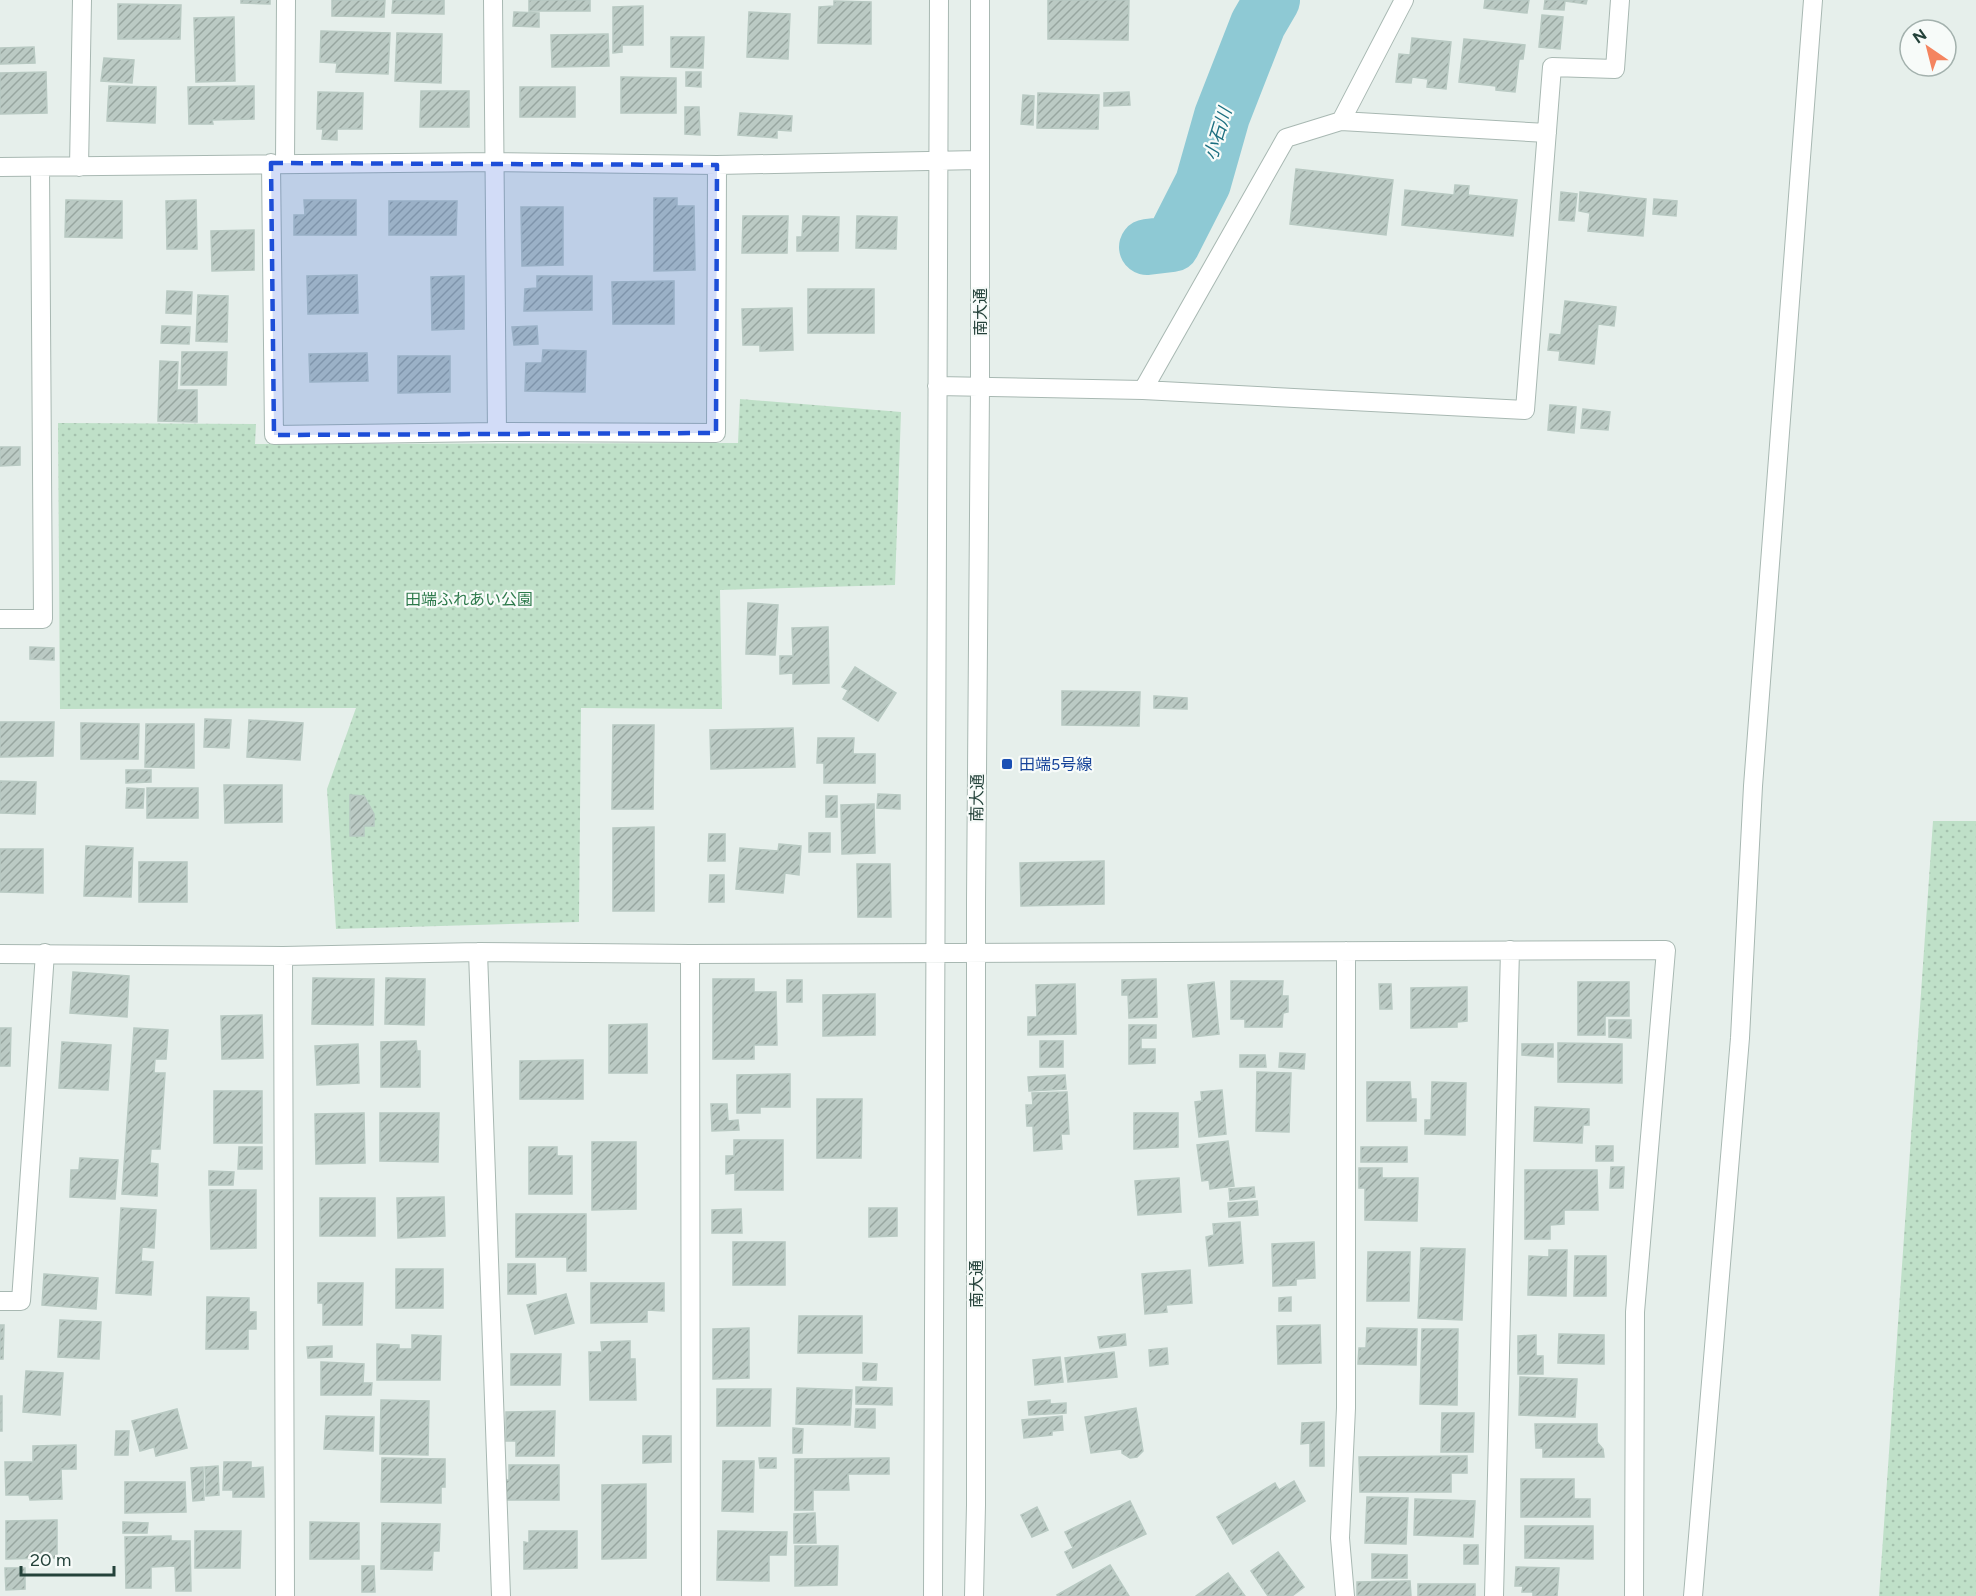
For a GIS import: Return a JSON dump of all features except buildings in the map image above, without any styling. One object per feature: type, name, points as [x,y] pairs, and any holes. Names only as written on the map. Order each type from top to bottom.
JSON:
[{"type":"street","points":[[79,167],[82,0]]},
{"type":"street","points":[[286,0],[278,163],[274,435],[716,432],[717,165]]},
{"type":"street","points":[[493,0],[497,432]]},
{"type":"street","points":[[933,1596],[939,0]]},
{"type":"street","name":"南大通","points":[[974,1596],[980,0]]},
{"type":"street","points":[[1341,121],[1404,0]]},
{"type":"street","points":[[937,386],[1143,390],[1525,410],[1552,67],[1615,69],[1620,0]]},
{"type":"street","points":[[1693,1596],[1740,1038],[1754,786],[1813,0]]},
{"type":"street","points":[[1143,390],[1286,138],[1341,121],[1547,133]]},
{"type":"street","points":[[0,167],[493,162],[717,165],[979,160]]},
{"type":"street","points":[[0,619],[43,619],[40,167]]},
{"type":"street","points":[[1494,1596],[1510,950]]},
{"type":"street","points":[[0,954],[283,956],[478,952],[690,954],[1666,950],[1635,1312],[1634,1596]]},
{"type":"street","points":[[1345,1596],[1340,1538],[1346,1408],[1346,951]]},
{"type":"street","points":[[478,952],[501,1596]]},
{"type":"street","points":[[0,1301],[21,1301],[45,953]]},
{"type":"street","points":[[690,954],[691,1596]]},
{"type":"street","points":[[283,956],[285,1596]]},
{"type":"highlighted area","points":[[271,163],[717,165],[716,433],[274,435]]},
{"type":"green space","name":"田端ふれあい公園","points":[[740,399],[901,412],[895,585],[720,590],[722,709],[581,708],[579,922],[336,929],[327,789],[356,708],[60,709],[58,423],[256,424],[255,444],[738,443]]},
{"type":"green space","points":[[1933,821],[1976,821],[1976,1596],[1879,1596]]},
{"type":"waterway","name":"小石川","points":[[1147,247],[1172,244],[1203,183],[1222,116],[1258,24],[1272,0]]},
{"type":"place","name":"田端5号線","points":[[1007,764]]}]
